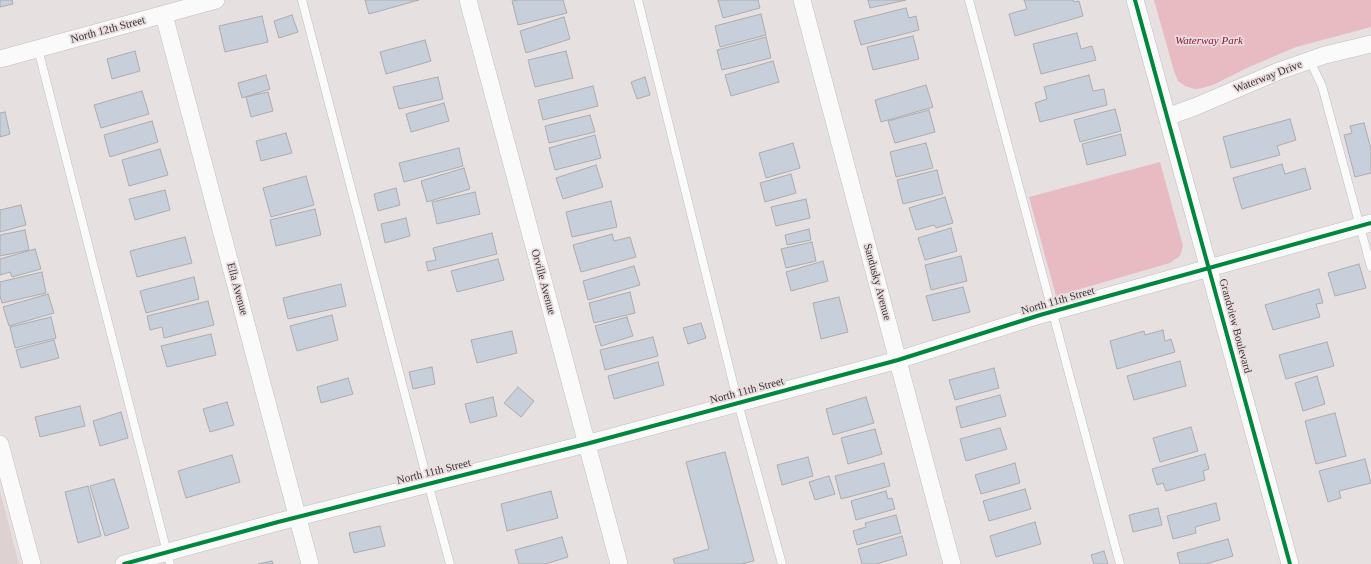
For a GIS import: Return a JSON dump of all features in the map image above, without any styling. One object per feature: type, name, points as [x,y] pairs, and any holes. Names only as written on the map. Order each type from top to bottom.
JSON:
[{"type":"street","name":"North 12th Street","points":[[0,59],[216,0]]},
{"type":"street","name":"Orville Avenue","points":[[468,0],[619,564]]},
{"type":"street","name":"Sandusky Avenue","points":[[802,0],[952,564]]},
{"type":"street","name":"Grandview Boulevard","points":[[1135,0],[1166,117],[1210,267],[1290,564]]},
{"type":"street","name":"Ella Avenue","points":[[164,15],[310,564]]},
{"type":"street","name":"Waterway Drive","points":[[1166,117],[1197,106],[1279,71],[1325,55],[1371,44]]},
{"type":"street","name":"North 11th Street","points":[[124,564],[168,558],[297,517],[586,444],[898,360],[1052,312],[1365,224]]},
{"type":"street","points":[[0,444],[32,564]]},
{"type":"lane","points":[[302,0],[450,564]]},
{"type":"lane","points":[[638,0],[738,403],[782,564]]},
{"type":"lane","points":[[969,0],[1120,564]]},
{"type":"lane","points":[[38,49],[168,558]]},
{"type":"lane","points":[[1310,61],[1322,86],[1365,224],[1371,267]]},
{"type":"shaded area","points":[[0,491],[19,564],[0,564]]},
{"type":"green space","name":"Waterway Park","points":[[1154,0],[1371,0],[1371,27],[1296,47],[1249,67],[1215,84],[1195,89],[1185,86],[1178,81]]},
{"type":"green space","points":[[1160,162],[1183,246],[1180,256],[1170,263],[1056,296],[1029,197]]},
{"type":"building","points":[[0,0],[12,0],[13,4],[0,7]]},
{"type":"building","points":[[365,0],[419,0],[369,14]]},
{"type":"building","points":[[563,0],[567,13],[518,25],[512,1]]},
{"type":"building","points":[[718,0],[758,0],[760,8],[723,18]]},
{"type":"building","points":[[868,0],[906,0],[870,8]]},
{"type":"building","points":[[1024,0],[1079,1],[1083,16],[1015,36],[1009,14],[1027,9]]},
{"type":"building","points":[[906,8],[909,18],[916,16],[919,30],[861,45],[854,21]]},
{"type":"building","points":[[761,14],[766,35],[720,47],[715,26]]},
{"type":"building","points":[[292,15],[298,32],[279,38],[274,21]]},
{"type":"building","points":[[262,16],[268,42],[225,52],[219,26]]},
{"type":"building","points":[[564,17],[570,39],[526,53],[520,31]]},
{"type":"building","points":[[1077,33],[1081,49],[1092,46],[1096,60],[1041,74],[1033,44]]},
{"type":"building","points":[[913,36],[919,59],[873,70],[867,47]]},
{"type":"building","points":[[766,37],[771,58],[722,70],[717,50]]},
{"type":"building","points":[[425,40],[431,61],[386,74],[380,52]]},
{"type":"building","points":[[135,51],[140,71],[112,79],[107,59]]},
{"type":"building","points":[[566,51],[573,78],[535,87],[528,60]]},
{"type":"building","points":[[773,61],[779,82],[731,96],[725,75]]},
{"type":"building","points":[[266,75],[270,89],[242,98],[238,83]]},
{"type":"building","points":[[1089,75],[1093,91],[1104,89],[1107,105],[1040,122],[1035,103],[1047,99],[1044,87]]},
{"type":"building","points":[[438,77],[443,99],[399,109],[393,87]]},
{"type":"building","points":[[645,77],[650,95],[637,99],[631,82]]},
{"type":"building","points":[[926,85],[933,107],[881,122],[875,100]]},
{"type":"building","points":[[593,86],[598,106],[543,120],[538,100]]},
{"type":"building","points":[[142,91],[149,114],[101,128],[94,105]]},
{"type":"building","points":[[268,92],[273,111],[251,117],[246,97]]},
{"type":"building","points":[[444,103],[449,121],[411,132],[406,114]]},
{"type":"building","points":[[1115,109],[1121,131],[1080,142],[1074,120]]},
{"type":"building","points":[[929,110],[935,132],[895,143],[888,121]]},
{"type":"building","points":[[5,112],[10,134],[0,137],[0,113]]},
{"type":"building","points":[[590,115],[595,132],[549,143],[545,126]]},
{"type":"building","points":[[1290,119],[1296,140],[1277,146],[1280,155],[1231,168],[1223,137]]},
{"type":"building","points":[[152,121],[158,142],[110,157],[104,135]]},
{"type":"building","points":[[1364,123],[1371,149],[1371,173],[1355,177],[1344,135],[1352,133],[1350,126]]},
{"type":"building","points":[[286,133],[292,153],[261,161],[256,141]]},
{"type":"building","points":[[1121,134],[1126,155],[1087,165],[1082,144]]},
{"type":"building","points":[[595,135],[601,158],[555,170],[549,148]]},
{"type":"building","points":[[793,143],[800,168],[766,178],[759,153]]},
{"type":"building","points":[[926,143],[933,168],[896,177],[890,152]]},
{"type":"building","points":[[459,148],[463,166],[404,182],[399,163]]},
{"type":"building","points":[[160,149],[168,175],[129,186],[122,160]]},
{"type":"building","points":[[1282,164],[1285,174],[1305,168],[1311,189],[1242,209],[1233,178]]},
{"type":"building","points":[[596,165],[603,187],[563,199],[556,178]]},
{"type":"building","points":[[464,168],[470,189],[427,202],[421,181]]},
{"type":"building","points":[[937,170],[943,194],[903,204],[897,180]]},
{"type":"building","points":[[791,174],[796,193],[765,202],[760,183]]},
{"type":"building","points":[[306,176],[314,205],[271,217],[263,188]]},
{"type":"building","points":[[396,188],[400,205],[378,211],[374,194]]},
{"type":"building","points":[[165,190],[170,210],[135,220],[129,199]]},
{"type":"building","points":[[475,192],[480,214],[437,224],[432,202]]},
{"type":"building","points":[[945,197],[953,223],[936,228],[934,225],[916,230],[909,208]]},
{"type":"building","points":[[806,199],[810,218],[776,226],[771,207]]},
{"type":"building","points":[[611,201],[617,227],[572,237],[566,212]]},
{"type":"building","points":[[21,205],[26,225],[0,232],[0,210]]},
{"type":"building","points":[[315,209],[321,235],[276,246],[270,220]]},
{"type":"building","points":[[406,218],[410,236],[385,243],[381,224]]},
{"type":"building","points":[[951,228],[957,251],[925,260],[918,238]]},
{"type":"building","points":[[809,229],[811,240],[787,245],[785,235]]},
{"type":"building","points":[[25,230],[29,250],[0,256],[0,235]]},
{"type":"building","points":[[492,233],[497,254],[428,271],[426,262],[436,260],[433,248]]},
{"type":"building","points":[[612,234],[614,241],[630,237],[636,257],[581,272],[573,245]]},
{"type":"building","points":[[185,237],[192,263],[137,277],[130,251]]},
{"type":"building","points":[[812,242],[816,261],[786,268],[781,249]]},
{"type":"building","points":[[35,249],[41,269],[12,277],[10,272],[0,275],[0,259]]},
{"type":"building","points":[[961,256],[967,281],[931,290],[925,265]]},
{"type":"building","points":[[498,259],[504,280],[457,292],[451,271]]},
{"type":"building","points":[[823,261],[828,281],[791,291],[786,272]]},
{"type":"building","points":[[1359,264],[1366,288],[1335,296],[1328,273]]},
{"type":"building","points":[[634,266],[640,285],[588,300],[583,281]]},
{"type":"building","points":[[42,272],[46,293],[2,303],[0,296],[0,282]]},
{"type":"building","points":[[194,277],[199,299],[146,313],[140,291]]},
{"type":"building","points":[[341,284],[346,306],[288,319],[283,298]]},
{"type":"building","points":[[963,287],[970,312],[933,321],[926,296]]},
{"type":"building","points":[[1319,289],[1323,303],[1316,304],[1320,317],[1273,330],[1265,305]]},
{"type":"building","points":[[630,292],[635,313],[594,323],[589,303]]},
{"type":"building","points":[[48,294],[54,313],[9,326],[3,307]]},
{"type":"building","points":[[839,297],[848,332],[821,339],[813,303]]},
{"type":"building","points":[[208,301],[214,325],[164,338],[162,327],[150,330],[147,316]]},
{"type":"building","points":[[332,315],[338,340],[297,351],[290,326]]},
{"type":"building","points":[[51,317],[56,338],[15,348],[10,327]]},
{"type":"building","points":[[627,317],[633,336],[601,346],[595,326]]},
{"type":"building","points":[[701,323],[706,338],[688,344],[683,328]]},
{"type":"building","points":[[1163,330],[1165,341],[1171,339],[1175,352],[1117,369],[1110,341],[1144,331],[1145,335]]},
{"type":"building","points":[[512,331],[517,353],[477,363],[471,340]]},
{"type":"building","points":[[211,334],[216,355],[167,367],[161,346]]},
{"type":"building","points":[[653,337],[658,356],[605,370],[600,350]]},
{"type":"building","points":[[54,340],[59,358],[21,368],[16,350]]},
{"type":"building","points":[[1327,342],[1334,366],[1286,379],[1279,355]]},
{"type":"building","points":[[1180,361],[1186,386],[1134,400],[1127,376]]},
{"type":"building","points":[[658,362],[664,385],[614,399],[608,376]]},
{"type":"building","points":[[432,367],[435,384],[413,389],[409,372]]},
{"type":"building","points":[[994,368],[999,388],[955,400],[949,380]]},
{"type":"building","points":[[1317,376],[1325,404],[1303,411],[1295,383]]},
{"type":"building","points":[[348,378],[353,394],[321,403],[317,387]]},
{"type":"building","points":[[518,387],[534,401],[521,417],[504,403]]},
{"type":"building","points":[[1000,395],[1006,416],[961,428],[956,407]]},
{"type":"building","points":[[493,397],[497,416],[470,423],[465,404]]},
{"type":"building","points":[[866,397],[874,423],[833,435],[826,409]]},
{"type":"building","points":[[227,402],[234,425],[210,432],[203,409]]},
{"type":"building","points":[[80,406],[85,426],[40,437],[35,417]]},
{"type":"building","points":[[121,412],[128,438],[100,446],[93,421]]},
{"type":"building","points":[[1335,413],[1346,456],[1316,464],[1305,421]]},
{"type":"building","points":[[1191,427],[1198,451],[1160,462],[1153,438]]},
{"type":"building","points":[[1000,428],[1007,449],[966,461],[960,439]]},
{"type":"building","points":[[875,429],[882,454],[848,464],[841,438]]},
{"type":"building","points":[[725,452],[754,561],[741,564],[675,564],[673,559],[709,549],[686,462]]},
{"type":"building","points":[[1205,454],[1209,469],[1203,471],[1205,480],[1166,491],[1163,483],[1157,485],[1152,469]]},
{"type":"building","points":[[232,455],[240,482],[186,498],[178,471]]},
{"type":"building","points":[[808,457],[813,476],[782,485],[777,465]]},
{"type":"building","points":[[1365,459],[1371,483],[1339,491],[1341,498],[1328,502],[1319,471]]},
{"type":"building","points":[[884,463],[890,486],[841,499],[835,476]]},
{"type":"building","points":[[1015,463],[1020,483],[981,494],[975,475]]},
{"type":"building","points":[[829,476],[835,494],[815,500],[809,482]]},
{"type":"building","points":[[114,479],[129,528],[105,536],[90,486]]},
{"type":"building","points":[[88,486],[101,536],[78,543],[65,492]]},
{"type":"building","points":[[1025,489],[1031,509],[989,521],[983,501]]},
{"type":"building","points":[[551,491],[558,518],[507,531],[501,504]]},
{"type":"building","points":[[886,491],[888,499],[892,498],[895,509],[856,520],[851,501]]},
{"type":"building","points":[[1216,503],[1220,520],[1195,527],[1196,533],[1173,539],[1167,516]]},
{"type":"building","points":[[1158,508],[1162,525],[1133,532],[1129,515]]},
{"type":"building","points":[[896,515],[901,533],[857,545],[853,531],[866,527],[865,523]]},
{"type":"building","points":[[1035,522],[1041,544],[996,557],[990,536]]},
{"type":"building","points":[[380,526],[385,546],[354,553],[349,533]]},
{"type":"building","points":[[902,536],[907,555],[876,564],[862,564],[858,549]]},
{"type":"building","points":[[562,537],[568,557],[545,564],[519,564],[515,550]]},
{"type":"building","points":[[1228,539],[1233,556],[1206,564],[1180,564],[1177,553]]},
{"type":"building","points":[[1104,551],[1108,564],[1094,564],[1091,555]]},
{"type":"building","points":[[272,561],[273,564],[258,564]]},
{"type":"cycle path","points":[[1135,0],[1290,564]]},
{"type":"cycle path","points":[[124,564],[278,522],[586,444],[898,360],[1040,315],[1371,223]]}]
